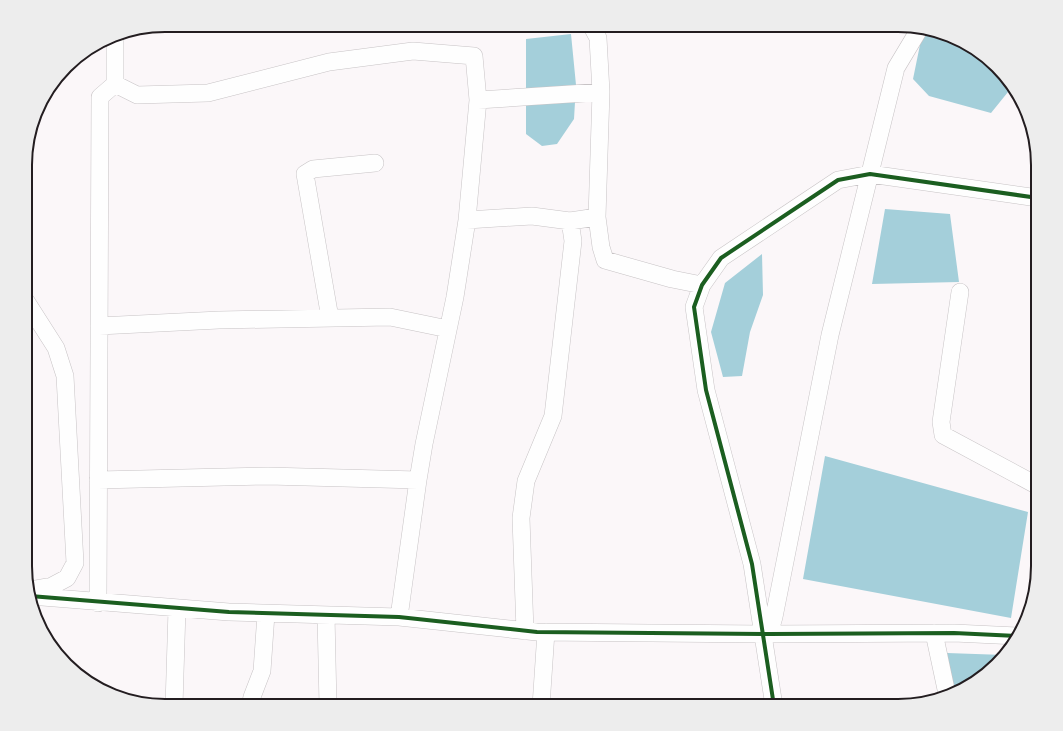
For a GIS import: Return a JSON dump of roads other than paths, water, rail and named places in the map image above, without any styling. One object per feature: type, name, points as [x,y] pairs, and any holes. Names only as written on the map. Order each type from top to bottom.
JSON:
[{"type":"street","points":[[595,32],[598,38],[593,93],[597,217],[601,247],[605,260],[672,279],[702,285]]},
{"type":"street","points":[[766,634],[774,617],[830,335],[896,68],[915,34]]},
{"type":"street","points":[[98,603],[100,97],[115,84],[115,42]]},
{"type":"street","points":[[115,84],[137,95],[208,93],[329,62],[413,51],[474,56],[478,100],[467,220],[455,297],[424,444],[399,617]]},
{"type":"street","points":[[478,100],[593,93]]},
{"type":"street","points":[[330,318],[305,174],[313,168],[375,163]]},
{"type":"street","points":[[773,699],[766,634],[752,564],[706,390],[694,307],[702,285],[721,258],[838,180],[870,174],[1031,197]]},
{"type":"street","points":[[467,220],[532,216],[570,221],[597,217]]},
{"type":"street","points":[[525,631],[521,518],[526,481],[553,416],[573,241],[570,221]]},
{"type":"street","points":[[960,292],[941,422],[943,435],[1031,482]]},
{"type":"street","points":[[32,310],[56,348],[66,376],[75,563],[66,578],[52,586],[34,589]]},
{"type":"street","points":[[98,326],[219,320],[390,317],[448,329]]},
{"type":"street","points":[[98,480],[268,476],[418,480]]},
{"type":"street","points":[[36,597],[177,609],[266,614],[399,617],[546,632],[766,634],[934,633],[1010,636]]},
{"type":"street","points":[[174,699],[177,609]]},
{"type":"street","points":[[252,699],[262,671],[266,614]]},
{"type":"street","points":[[326,615],[328,699]]},
{"type":"street","points":[[541,699],[546,632]]},
{"type":"street","points":[[934,633],[947,690]]},
{"type":"water","points":[[571,34],[576,85],[574,119],[557,144],[542,146],[526,134],[526,39]]},
{"type":"water","points":[[922,35],[949,42],[964,50],[979,60],[998,77],[1008,92],[991,113],[929,96],[913,79]]},
{"type":"water","points":[[885,209],[950,214],[959,282],[872,284]]},
{"type":"water","points":[[762,254],[763,295],[750,332],[742,376],[723,377],[711,332],[725,283]]},
{"type":"water","points":[[825,456],[1028,512],[1011,618],[803,579]]},
{"type":"water","points":[[947,653],[996,655],[979,671],[954,687]]}]
